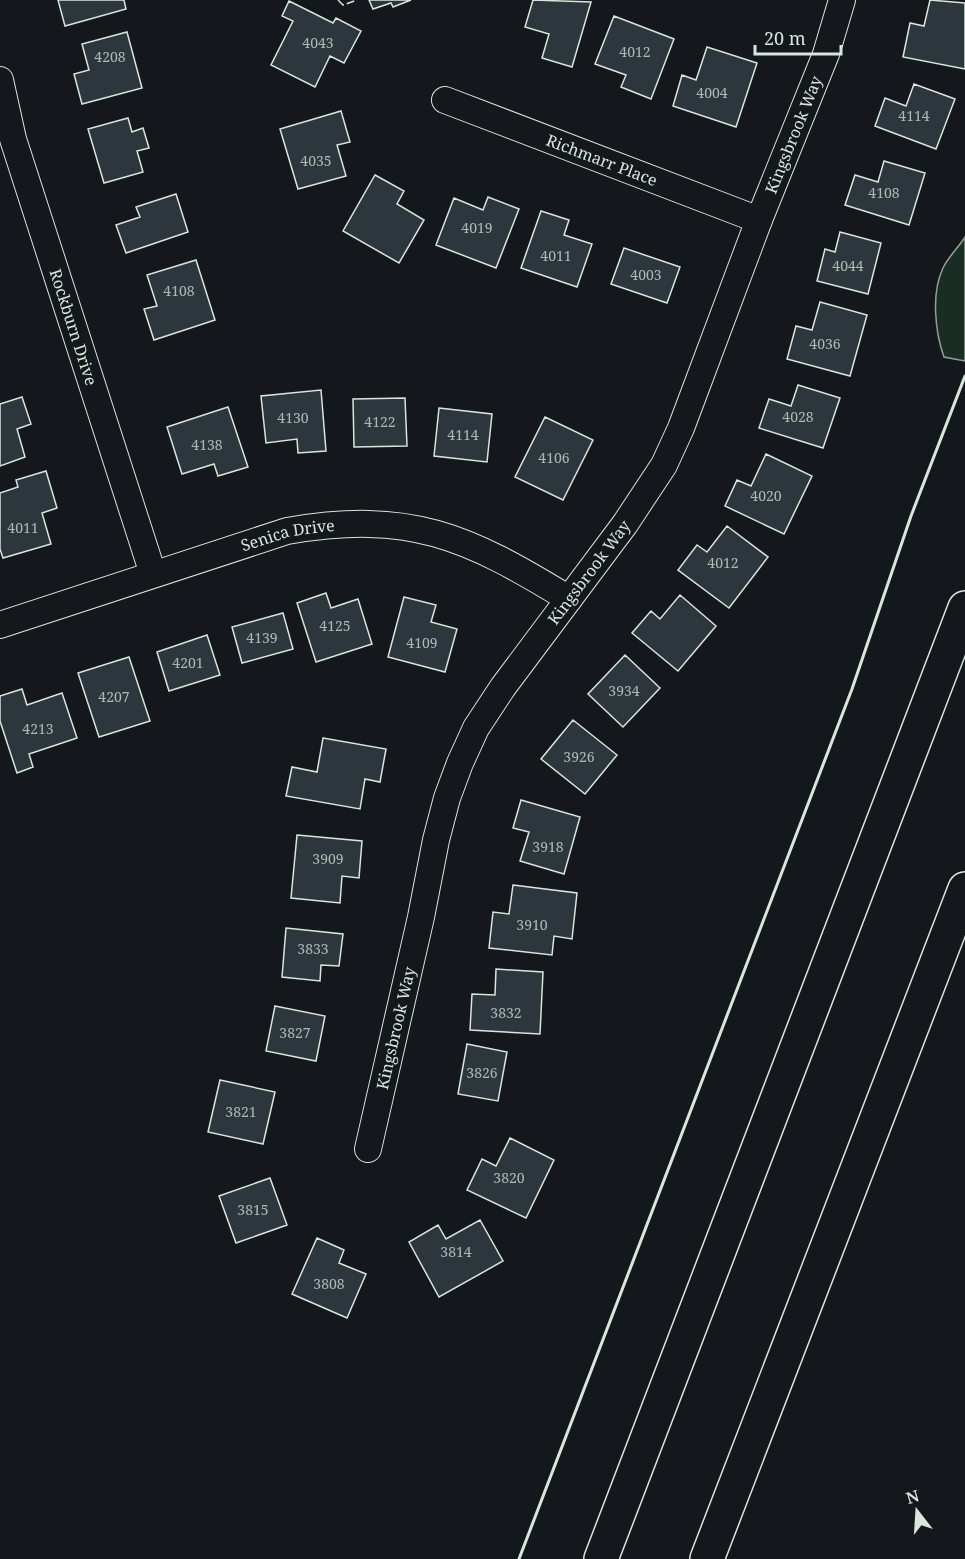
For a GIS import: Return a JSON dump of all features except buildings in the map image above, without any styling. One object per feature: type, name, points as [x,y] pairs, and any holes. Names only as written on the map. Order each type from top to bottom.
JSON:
[{"type":"highway","points":[[600,1559],[965,608]]},
{"type":"highway","points":[[707,1559],[965,889]]},
{"type":"street","name":"Kingsbrook Way","points":[[368,1149],[447,798],[476,728],[502,687],[625,524],[664,465],[681,428],[759,220],[826,54],[842,0]]},
{"type":"street","name":"Rockburn Drive","points":[[0,80],[13,139],[153,574]]},
{"type":"street","name":"Richmarr Place","points":[[445,100],[759,220]]},
{"type":"street","name":"Senica Drive","points":[[0,625],[287,531],[331,524],[366,522],[410,526],[446,535],[507,561],[569,599]]},
{"type":"green space","points":[[965,237],[965,361],[944,357],[938,336],[936,301],[939,278],[943,268]]},
{"type":"fence","points":[[338,0],[343,5],[357,0]]},
{"type":"wall","points":[[519,1559],[852,689],[911,516],[965,376]]}]
